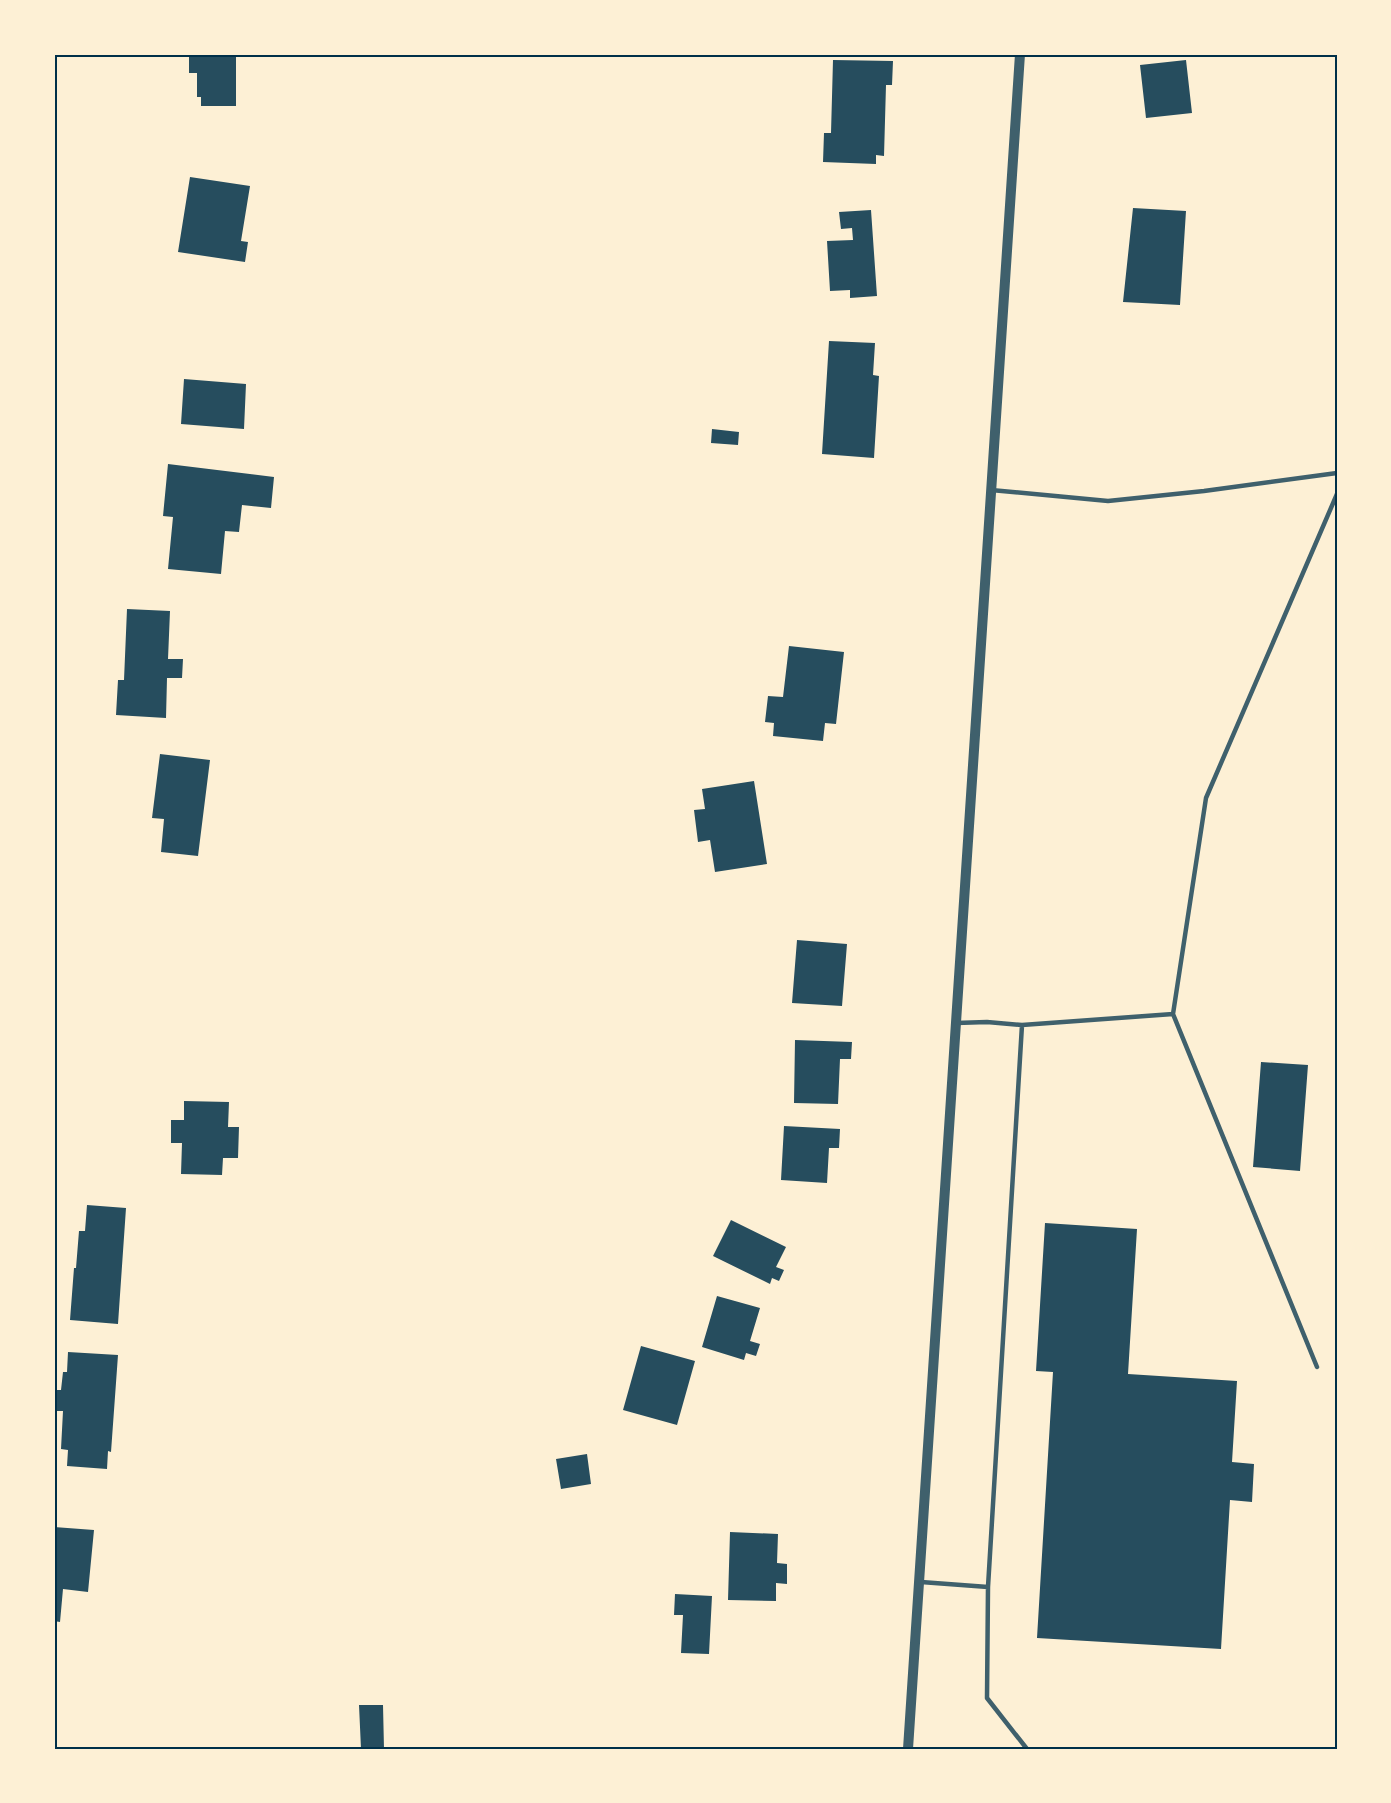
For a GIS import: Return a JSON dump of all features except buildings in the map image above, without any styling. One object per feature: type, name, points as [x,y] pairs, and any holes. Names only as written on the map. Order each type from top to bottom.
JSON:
[{"type":"street","points":[[908,1749],[1020,54]]},
{"type":"lane","points":[[991,490],[1108,501],[1337,473]]},
{"type":"lane","points":[[1317,1367],[1173,1014],[1206,798],[1337,494]]},
{"type":"lane","points":[[956,1023],[987,1022],[1022,1025],[1173,1014]]},
{"type":"lane","points":[[1022,1025],[988,1587],[987,1698],[1027,1749]]},
{"type":"lane","points":[[919,1582],[988,1587]]}]
